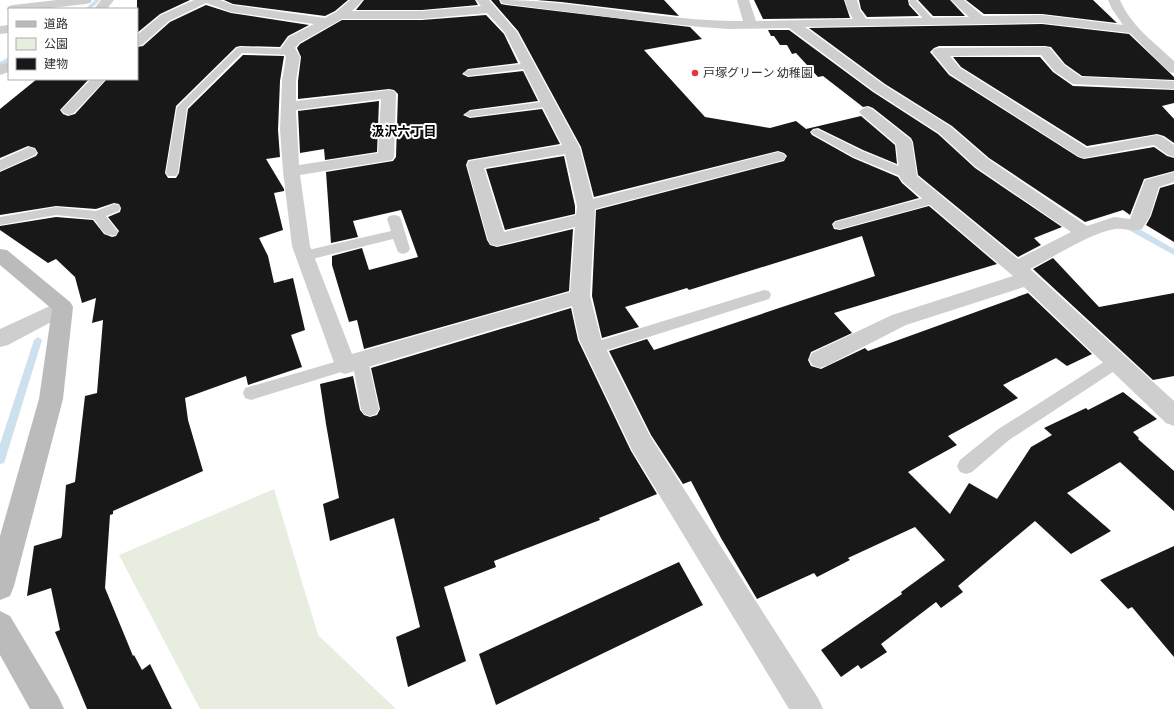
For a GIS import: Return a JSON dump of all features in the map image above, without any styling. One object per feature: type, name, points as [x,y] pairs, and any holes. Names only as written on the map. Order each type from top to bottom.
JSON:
[{"type":"street","points":[[8,9],[6,10],[11,0]]},
{"type":"street","points":[[20,8],[86,0]]},
{"type":"street","points":[[101,8],[108,0]]},
{"type":"street","points":[[138,41],[165,18],[204,0]]},
{"type":"street","points":[[208,0],[231,8],[333,18],[422,15],[485,4],[511,32],[572,148],[585,212],[580,296],[590,339],[641,443],[807,709]]},
{"type":"street","points":[[357,0],[333,18],[294,40],[288,48],[293,57],[289,81],[288,107],[291,171],[301,246],[304,256],[353,363],[580,296]]},
{"type":"street","points":[[506,0],[695,23],[751,25],[979,19],[1042,19],[1134,30]]},
{"type":"street","points":[[743,0],[751,25]]},
{"type":"street","points":[[851,0],[854,10],[862,23]]},
{"type":"street","points":[[957,0],[979,19]]},
{"type":"street","points":[[1114,0],[1121,15],[1134,30],[1174,69]]},
{"type":"street","points":[[792,24],[879,88],[945,130],[982,164],[1086,234]]},
{"type":"street","points":[[1174,85],[1078,81],[1059,68],[1045,50],[939,52],[955,71],[1084,153],[1157,140],[1174,152]]},
{"type":"street","points":[[1159,53],[1174,53]]},
{"type":"street","points":[[0,71],[8,57]]},
{"type":"street","points":[[69,110],[98,80]]},
{"type":"street","points":[[288,107],[389,94],[386,157],[291,171]]},
{"type":"street","points":[[867,112],[904,142],[909,178],[1021,273],[1174,416]]},
{"type":"street","points":[[572,148],[475,165],[497,240],[585,212],[778,157]]},
{"type":"street","points":[[0,166],[29,152]]},
{"type":"street","points":[[820,358],[899,320],[1021,273],[1086,234],[1114,223],[1136,225],[1141,216],[1151,184],[1174,177]]},
{"type":"street","points":[[0,255],[63,308]]},
{"type":"street","points":[[0,339],[63,308]]},
{"type":"street","points":[[0,586],[51,399],[63,308]]},
{"type":"street","points":[[0,626],[48,709]]},
{"type":"lane","points":[[913,2],[930,21]]},
{"type":"lane","points":[[172,173],[182,108],[207,81],[240,50],[290,52]]},
{"type":"lane","points":[[468,73],[529,66]]},
{"type":"lane","points":[[470,114],[550,104]]},
{"type":"lane","points":[[817,132],[858,154],[909,175]]},
{"type":"lane","points":[[840,225],[935,199]]},
{"type":"lane","points":[[0,221],[56,211],[98,215],[114,208]]},
{"type":"lane","points":[[98,215],[111,232]]},
{"type":"lane","points":[[394,219],[403,249]]},
{"type":"lane","points":[[304,256],[398,234]]},
{"type":"lane","points":[[595,348],[764,295]]},
{"type":"lane","points":[[966,466],[1003,435],[1116,362]]},
{"type":"lane","points":[[252,393],[353,363],[370,409]]},
{"type":"green space","points":[[274,489],[318,635],[396,709],[200,709],[119,555]]},
{"type":"building","points":[[137,0],[190,0],[160,14],[138,32]]},
{"type":"building","points":[[224,0],[348,0],[335,11],[325,16],[233,4]]},
{"type":"building","points":[[364,0],[475,0],[478,5],[422,10],[356,10]]},
{"type":"building","points":[[491,0],[499,0],[501,4],[506,5],[690,27],[702,39],[644,50],[705,117],[770,128],[796,121],[806,129],[861,116],[895,145],[897,164],[863,150],[818,128],[813,129],[810,132],[812,135],[853,158],[898,177],[902,183],[919,198],[835,221],[832,224],[834,229],[840,230],[929,206],[997,264],[834,313],[852,333],[811,352],[808,360],[811,366],[821,369],[865,348],[868,351],[1028,293],[1092,354],[1067,366],[1056,358],[1003,385],[1018,398],[948,436],[957,445],[908,472],[950,514],[969,483],[997,499],[1031,447],[1052,435],[1044,428],[1086,408],[1088,410],[1123,392],[1157,419],[1133,432],[1139,438],[1138,439],[1174,471],[1174,511],[1120,462],[1067,493],[1111,531],[1071,554],[1035,521],[958,586],[963,592],[941,608],[936,602],[881,644],[887,652],[861,669],[858,665],[841,677],[821,650],[902,594],[901,592],[945,560],[915,527],[848,558],[850,560],[817,577],[814,573],[757,599],[721,538],[691,481],[683,484],[651,435],[609,351],[647,339],[654,350],[875,276],[862,236],[689,290],[687,288],[625,307],[639,327],[602,338],[592,296],[596,210],[784,161],[787,156],[778,151],[594,197],[581,147],[518,31]]},
{"type":"building","points":[[537,0],[664,0],[679,16],[561,2]]},
{"type":"building","points":[[754,0],[844,0],[850,18],[763,19]]},
{"type":"building","points":[[859,0],[908,0],[909,5],[919,16],[867,17],[861,9]]},
{"type":"building","points":[[918,0],[950,0],[965,16],[933,16]]},
{"type":"building","points":[[966,0],[1093,0],[1117,23],[1042,14],[984,14]]},
{"type":"building","points":[[206,5],[231,13],[309,25],[288,36],[280,47],[236,47],[176,106],[165,173],[168,178],[176,178],[179,173],[188,109],[243,55],[284,56],[280,81],[278,130],[280,157],[266,159],[284,189],[284,191],[274,193],[283,230],[259,238],[268,256],[274,283],[293,278],[305,330],[291,335],[302,367],[248,385],[246,376],[185,398],[188,420],[203,471],[113,511],[113,514],[110,515],[105,588],[133,656],[134,655],[142,670],[150,664],[172,709],[87,709],[55,632],[60,630],[51,588],[27,596],[34,546],[61,538],[62,535],[66,485],[75,482],[85,396],[97,393],[103,320],[92,323],[96,298],[82,303],[75,277],[56,259],[48,263],[0,230],[0,226],[56,217],[93,220],[104,234],[112,237],[116,236],[119,231],[108,217],[120,212],[121,208],[119,204],[114,203],[96,209],[56,206],[0,215],[0,172],[36,156],[38,153],[35,148],[28,146],[0,158],[0,109],[36,80],[88,80],[60,110],[63,114],[68,116],[75,114],[106,80],[138,80],[138,47],[143,46],[170,22]]},
{"type":"building","points":[[486,15],[504,34],[518,63],[468,69],[462,74],[468,77],[523,71],[538,101],[470,110],[463,115],[470,118],[542,109],[560,144],[468,160],[466,165],[487,240],[490,245],[497,247],[573,229],[569,291],[364,349],[357,320],[349,322],[332,265],[332,256],[362,248],[369,270],[418,257],[401,210],[353,221],[358,237],[331,243],[326,172],[393,161],[396,157],[398,94],[394,90],[389,89],[298,99],[298,81],[301,57],[297,48],[300,44],[342,20],[422,20]]},
{"type":"building","points":[[1042,24],[1129,34],[1174,77],[1174,80],[1082,76],[1065,64],[1051,47],[1045,46],[939,46],[930,52],[949,75],[1078,157],[1084,159],[1154,147],[1167,156],[1174,158],[1174,171],[1144,179],[1130,215],[1123,210],[1085,222],[989,158],[952,126],[885,84],[809,28]]},
{"type":"building","points":[[768,30],[789,30],[873,92],[938,134],[975,168],[1062,227],[1034,238],[1041,245],[1018,257],[918,175],[913,142],[911,138],[873,108],[868,106],[863,107],[823,76],[818,77],[796,53],[792,54],[787,45],[780,45],[774,36],[771,36]]},
{"type":"building","points":[[953,57],[1040,57],[1053,72],[1073,86],[1174,90],[1174,103],[1162,106],[1174,119],[1174,143],[1164,136],[1157,134],[1087,146],[961,67]]},
{"type":"building","points":[[379,101],[377,152],[325,160],[324,149],[300,153],[298,111]]},
{"type":"building","points":[[564,156],[575,206],[575,214],[505,230],[486,169]]},
{"type":"building","points":[[1174,184],[1174,242],[1146,225],[1151,216],[1160,188]]},
{"type":"building","points":[[1053,258],[1099,307],[1174,293],[1174,376],[1153,380],[1033,269]]},
{"type":"building","points":[[571,308],[578,340],[631,451],[657,494],[599,518],[600,520],[494,561],[496,567],[444,587],[466,661],[408,687],[396,637],[420,627],[394,518],[330,541],[323,504],[339,498],[320,384],[353,376],[360,410],[364,415],[370,417],[377,415],[380,409],[371,368]]},
{"type":"building","points":[[1174,546],[1174,657],[1132,607],[1128,609],[1100,580]]},
{"type":"building","points":[[679,562],[703,605],[496,705],[479,654]]},
{"type":"waterway","points":[[89,8],[98,0]]},
{"type":"waterway","points":[[0,65],[8,60]]},
{"type":"waterway","points":[[1128,226],[1174,252]]},
{"type":"waterway","points":[[0,460],[38,340]]},
{"type":"place","name":"戸塚グリーン 幼稚園","points":[[695,73]]},
{"type":"district","name":"汲沢六丁目","points":[[404,131]]}]
